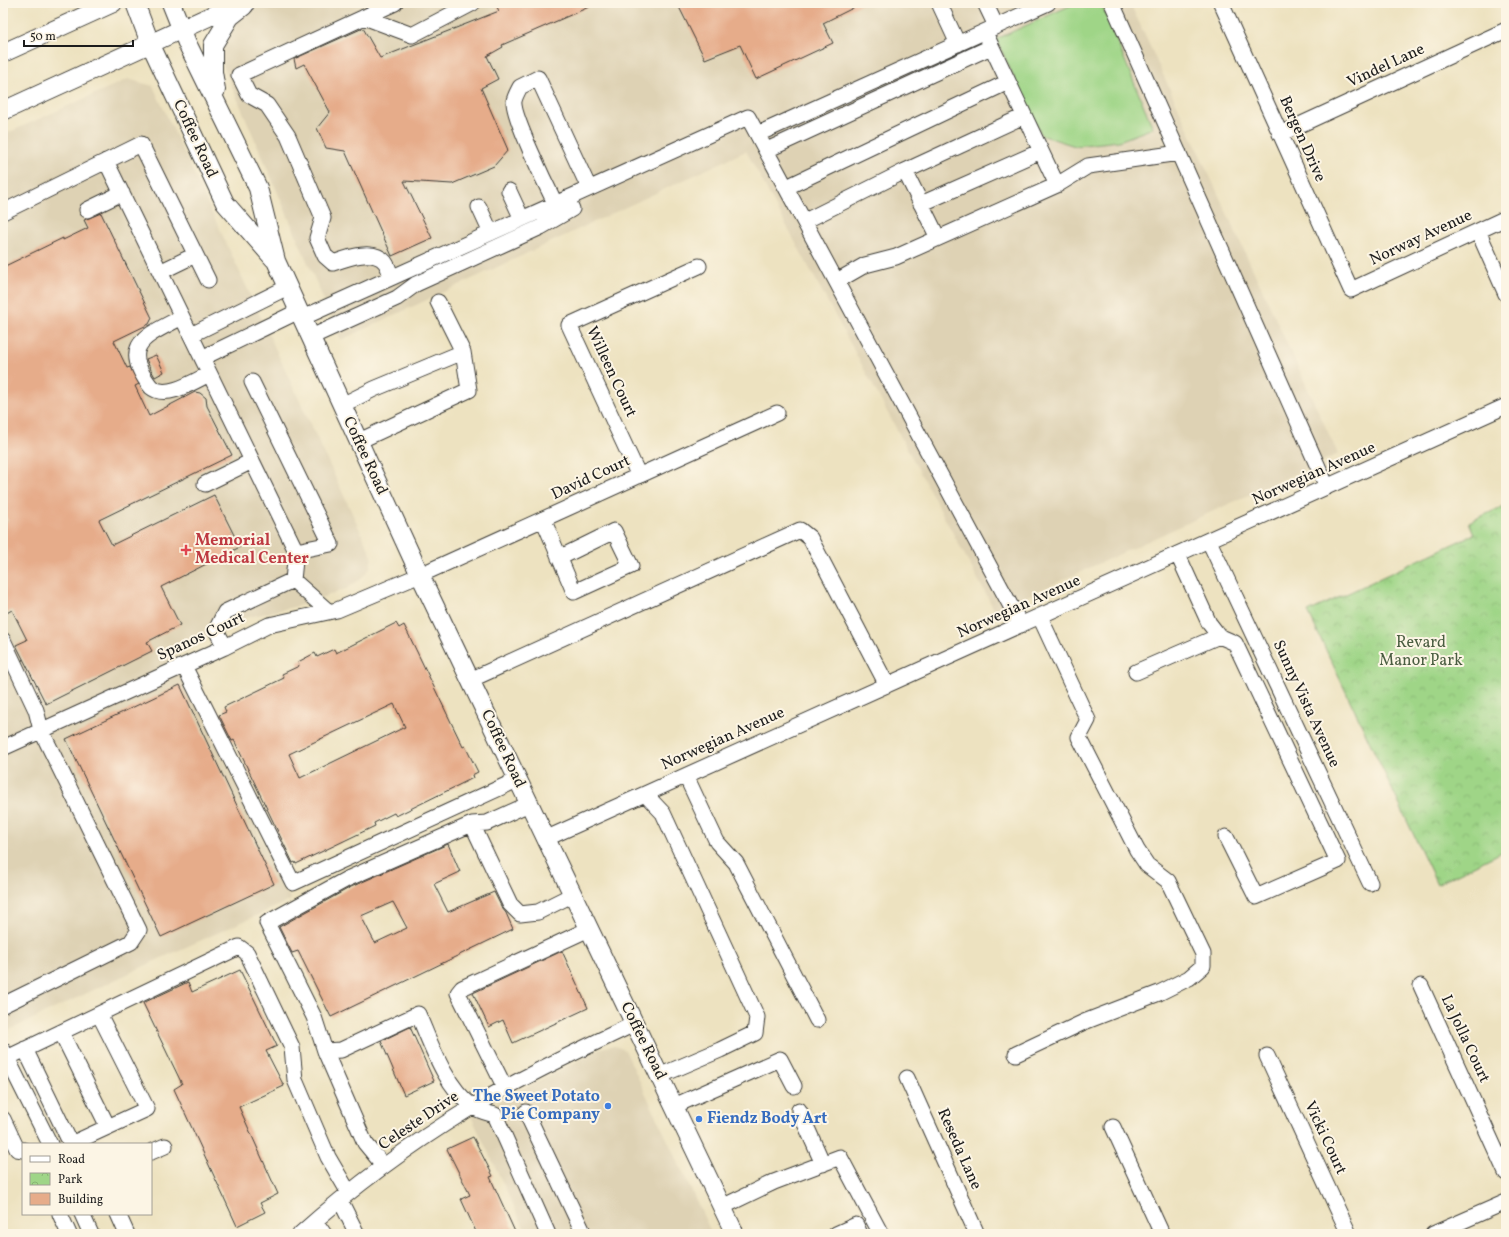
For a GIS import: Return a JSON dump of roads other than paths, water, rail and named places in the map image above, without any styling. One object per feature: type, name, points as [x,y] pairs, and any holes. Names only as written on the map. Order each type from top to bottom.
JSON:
[{"type":"main road","points":[[68,23],[86,3]]},
{"type":"main road","points":[[3,52],[113,3]]},
{"type":"main road","name":"Coffee Road","points":[[135,3],[150,43],[225,203],[276,261]]},
{"type":"main road","name":"Coffee Road","points":[[170,3],[187,42],[258,188],[276,261],[420,575],[735,1234]]},
{"type":"main road","points":[[3,111],[239,3]]},
{"type":"main road","points":[[220,109],[213,72],[213,44],[230,17],[248,3]]},
{"type":"street","points":[[391,277],[385,263],[376,256],[363,255],[333,263],[325,256],[317,238],[323,218],[288,136],[267,105],[249,95],[239,75],[395,3]]},
{"type":"street","points":[[364,18],[412,35],[473,3]]},
{"type":"street","points":[[939,3],[958,44]]},
{"type":"street","points":[[985,3],[990,29],[991,47],[1057,185]]},
{"type":"street","points":[[758,134],[958,44],[990,29],[1030,7],[1048,3]]},
{"type":"street","points":[[1112,3],[1327,487]]},
{"type":"street","name":"Bergen Drive","points":[[1221,3],[1351,290]]},
{"type":"street","name":"Vindel Lane","points":[[1280,134],[1506,30]]},
{"type":"street","points":[[767,150],[991,47]]},
{"type":"street","points":[[311,337],[397,298],[416,284],[541,227],[572,209],[561,201],[539,169],[515,112],[514,101],[520,87],[538,78],[589,188]]},
{"type":"street","points":[[787,187],[1008,82]]},
{"type":"street","points":[[805,221],[1024,116]]},
{"type":"street","points":[[202,358],[301,314],[391,277],[748,117],[787,187],[1021,625]]},
{"type":"street","points":[[3,212],[141,144],[208,280]]},
{"type":"street","points":[[921,204],[1041,151]]},
{"type":"street","points":[[837,281],[865,265],[896,257],[1057,185],[1088,166],[1179,153]]},
{"type":"street","points":[[106,161],[296,551],[293,580]]},
{"type":"street","points":[[905,172],[938,238]]},
{"type":"street","points":[[509,191],[522,219]]},
{"type":"street","points":[[87,210],[122,193]]},
{"type":"street","points":[[479,207],[491,232]]},
{"type":"street","name":"Norway Avenue","points":[[1351,290],[1506,218]]},
{"type":"street","points":[[1478,231],[1506,294]]},
{"type":"street","points":[[160,272],[195,255]]},
{"type":"street","name":"Willeen Court","points":[[639,476],[569,325],[699,266]]},
{"type":"street","points":[[191,335],[288,287]]},
{"type":"street","points":[[359,441],[469,390],[463,352],[438,302]]},
{"type":"street","points":[[182,317],[148,335],[137,350],[137,362],[151,387],[154,390],[164,392],[176,389],[209,374]]},
{"type":"street","points":[[342,405],[374,389],[463,352]]},
{"type":"street","points":[[252,382],[331,544],[296,551]]},
{"type":"street","name":"Norwegian Avenue","points":[[546,839],[1506,406]]},
{"type":"street","name":"David Court","points":[[420,575],[776,413]]},
{"type":"street","points":[[206,484],[252,461]]},
{"type":"street","points":[[543,519],[559,558],[574,592],[631,566],[614,531],[559,558]]},
{"type":"street","points":[[470,680],[800,530],[810,538],[887,685]]},
{"type":"street","name":"Sunny Vista Avenue","points":[[1209,541],[1370,883]]},
{"type":"street","points":[[1178,555],[1208,623],[1219,636],[1235,642],[1338,861],[1256,897],[1226,837]]},
{"type":"street","name":"Spanos Court","points":[[3,748],[184,666],[269,625],[337,610],[420,575]]},
{"type":"street","points":[[293,580],[328,611]]},
{"type":"street","points":[[225,647],[216,630],[225,612],[293,580]]},
{"type":"street","points":[[1016,1054],[1084,1022],[1158,993],[1189,978],[1203,966],[1203,954],[1168,881],[1147,865],[1137,850],[1079,737],[1088,720],[1040,617]]},
{"type":"street","points":[[1136,672],[1219,636]]},
{"type":"street","points":[[3,640],[36,710],[41,730],[139,930],[131,942],[3,1005]]},
{"type":"street","points":[[184,666],[293,883],[517,780]]},
{"type":"street","points":[[686,776],[717,842],[736,863],[817,1020]]},
{"type":"street","points":[[645,794],[663,814],[757,1017],[755,1032],[720,1050],[659,1076]]},
{"type":"street","points":[[384,1166],[366,1143],[325,1050],[314,1017],[267,923],[347,879],[472,824],[487,823],[529,804]]},
{"type":"street","points":[[472,824],[510,904],[520,914],[538,912],[572,895]]},
{"type":"street","points":[[506,1088],[458,992],[462,988],[589,929]]},
{"type":"street","points":[[50,1143],[5,1053],[26,1049],[239,947],[247,953],[292,1047],[295,1080],[328,1157],[357,1234]]},
{"type":"street","name":"La Jolla Court","points":[[1421,986],[1506,1173]]},
{"type":"street","points":[[73,1143],[146,1109],[99,1014]]},
{"type":"street","points":[[325,1050],[341,1050],[418,1014],[445,1072],[456,1090],[472,1107],[495,1115],[548,1234]]},
{"type":"street","name":"Celeste Drive","points":[[300,1234],[384,1166],[413,1145],[472,1107],[528,1075],[634,1024]]},
{"type":"street","points":[[61,1032],[108,1127]]},
{"type":"street","points":[[26,1049],[71,1143]]},
{"type":"street","name":"Vicki Court","points":[[1267,1056],[1350,1234]]},
{"type":"street","points":[[674,1106],[780,1059],[794,1086]]},
{"type":"street","name":"Reseda Lane","points":[[908,1078],[977,1234]]},
{"type":"street","points":[[799,1110],[823,1164]]},
{"type":"street","points":[[526,1112],[584,1234]]},
{"type":"street","points":[[3,1119],[18,1149],[22,1150]]},
{"type":"street","points":[[1112,1128],[1162,1234]]},
{"type":"street","points":[[152,1152],[165,1146]]},
{"type":"street","points":[[722,1207],[774,1182],[840,1157],[881,1234]]},
{"type":"street","points":[[1433,1234],[1506,1202]]},
{"type":"street","points":[[60,1215],[69,1234]]},
{"type":"street","points":[[82,1215],[91,1234]]},
{"type":"street","points":[[118,1215],[128,1234]]},
{"type":"street","points":[[315,1221],[324,1234]]},
{"type":"street","points":[[836,1234],[856,1225],[860,1234]]},
{"type":"place","name":"Memorial Medical Center","points":[[186,550]]},
{"type":"place","name":"The Sweet Potato Pie Company","points":[[608,1106]]},
{"type":"place","name":"Fiendz Body Art","points":[[699,1119]]},
{"type":"park label","name":"Revard Manor Park","points":[[1421,652]]}]
